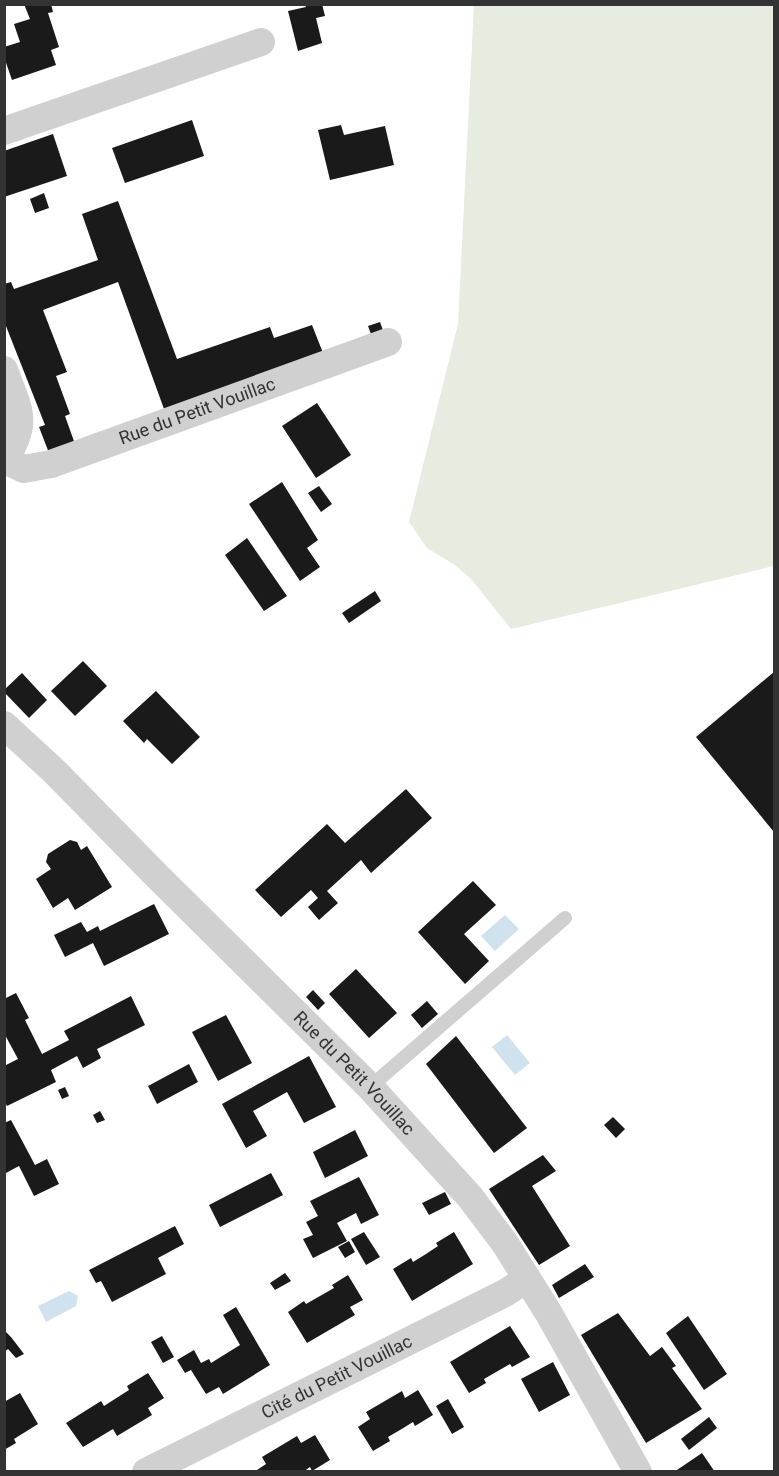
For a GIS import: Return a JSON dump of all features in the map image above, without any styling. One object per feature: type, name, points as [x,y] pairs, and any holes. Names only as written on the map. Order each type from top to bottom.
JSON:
[{"type":"street","points":[[4,131],[261,42]]},
{"type":"street","name":"Rue du Petit Vouillac","points":[[4,370],[21,417],[15,443],[5,460],[24,469],[51,464],[388,342]]},
{"type":"street","name":"Rue du Petit Vouillac","points":[[11,742],[54,771],[370,1087],[470,1197],[504,1242],[548,1312],[638,1472]]},
{"type":"street","name":"Cité du Petit Vouillac","points":[[146,1472],[505,1293],[527,1279]]},
{"type":"lane","points":[[370,1087],[565,918]]},
{"type":"shaded area","points":[[474,5],[774,5],[774,566],[511,629],[471,579],[455,565],[427,548],[409,522],[458,324]]},
{"type":"water","points":[[505,915],[519,929],[495,951],[481,936]]},
{"type":"water","points":[[507,1035],[530,1063],[515,1075],[492,1047]]},
{"type":"water","points":[[69,1291],[78,1296],[76,1306],[46,1322],[38,1306]]},
{"type":"building","points":[[24,4],[51,4],[53,12],[48,13],[59,47],[51,50],[56,65],[12,80],[4,57],[4,47],[20,42],[14,24],[30,19]]},
{"type":"building","points":[[305,4],[322,4],[325,16],[316,18],[322,43],[298,51],[288,11],[306,7]]},
{"type":"building","points":[[192,120],[204,156],[125,183],[112,148]]},
{"type":"building","points":[[341,125],[344,135],[385,126],[394,165],[330,180],[318,130]]},
{"type":"building","points":[[53,134],[67,176],[4,197],[4,151]]},
{"type":"building","points":[[44,193],[49,208],[35,213],[30,199]]},
{"type":"building","points":[[118,201],[177,359],[270,327],[274,338],[312,325],[323,353],[164,409],[118,282],[43,310],[67,372],[56,376],[70,414],[65,416],[75,444],[49,453],[39,427],[45,425],[4,321],[4,284],[11,282],[14,289],[98,260],[82,214]]},
{"type":"building","points":[[380,322],[384,333],[372,337],[368,326]]},
{"type":"building","points":[[317,403],[351,455],[316,478],[282,426]]},
{"type":"building","points":[[282,482],[318,540],[307,548],[320,567],[300,581],[249,504]]},
{"type":"building","points":[[319,486],[332,504],[321,512],[308,493]]},
{"type":"building","points":[[247,538],[287,596],[264,611],[225,555]]},
{"type":"building","points":[[375,591],[381,601],[349,623],[342,613]]},
{"type":"building","points":[[83,661],[107,686],[75,716],[51,691]]},
{"type":"building","points":[[774,672],[774,832],[696,737]]},
{"type":"building","points":[[22,673],[47,700],[29,718],[4,692]]},
{"type":"building","points":[[156,691],[200,737],[172,764],[147,739],[144,743],[123,721]]},
{"type":"building","points":[[406,789],[432,818],[371,873],[361,860],[327,891],[338,903],[319,920],[308,907],[318,898],[311,890],[281,917],[255,890],[327,824],[345,843]]},
{"type":"building","points":[[70,840],[77,842],[81,850],[87,846],[112,887],[75,910],[68,898],[53,908],[36,879],[51,869],[46,862],[48,854]]},
{"type":"building","points":[[473,881],[496,905],[464,934],[489,961],[465,984],[418,932]]},
{"type":"building","points":[[154,904],[169,934],[104,966],[93,943],[65,957],[54,935],[81,922],[87,932],[98,926],[100,931]]},
{"type":"building","points":[[356,969],[397,1013],[369,1038],[329,994]]},
{"type":"building","points":[[313,990],[325,1003],[318,1010],[306,997]]},
{"type":"building","points":[[16,993],[29,1018],[25,1020],[42,1054],[69,1040],[64,1031],[131,996],[145,1025],[97,1049],[101,1058],[83,1068],[77,1056],[51,1070],[56,1082],[7,1106],[4,1100],[4,1066],[18,1059],[4,1033],[4,999]]},
{"type":"building","points":[[427,1001],[438,1014],[422,1028],[411,1015]]},
{"type":"building","points":[[226,1015],[252,1063],[218,1081],[192,1032]]},
{"type":"building","points":[[456,1036],[527,1128],[494,1153],[426,1064]]},
{"type":"building","points":[[309,1056],[336,1107],[304,1123],[287,1092],[253,1111],[267,1136],[246,1148],[222,1104]]},
{"type":"building","points":[[189,1064],[198,1082],[157,1104],[148,1086]]},
{"type":"building","points":[[65,1087],[69,1096],[62,1099],[58,1090]]},
{"type":"building","points":[[100,1111],[105,1120],[97,1123],[93,1115]]},
{"type":"building","points":[[613,1117],[625,1129],[616,1138],[604,1125]]},
{"type":"building","points":[[11,1120],[35,1165],[47,1159],[59,1184],[34,1196],[19,1166],[4,1174],[4,1123]]},
{"type":"building","points":[[355,1130],[368,1156],[325,1178],[313,1152]]},
{"type":"building","points":[[543,1155],[556,1171],[532,1186],[570,1246],[539,1265],[489,1189]]},
{"type":"building","points":[[271,1173],[283,1195],[220,1227],[209,1205]]},
{"type":"building","points":[[359,1177],[379,1215],[361,1224],[356,1213],[337,1223],[347,1241],[313,1258],[303,1239],[313,1235],[306,1222],[318,1216],[310,1201]]},
{"type":"building","points":[[445,1192],[451,1204],[429,1215],[422,1203]]},
{"type":"building","points":[[175,1226],[184,1244],[158,1258],[166,1274],[112,1302],[101,1281],[96,1283],[89,1270]]},
{"type":"building","points":[[364,1232],[380,1257],[366,1265],[351,1239]]},
{"type":"building","points":[[454,1232],[473,1264],[412,1301],[393,1269],[411,1258],[413,1262],[438,1246],[436,1243]]},
{"type":"building","points":[[349,1241],[355,1252],[345,1258],[338,1247]]},
{"type":"building","points":[[585,1264],[594,1277],[559,1298],[552,1285]]},
{"type":"building","points":[[285,1273],[291,1281],[275,1290],[270,1283]]},
{"type":"building","points":[[348,1275],[363,1300],[350,1307],[355,1315],[307,1343],[288,1312],[304,1301],[306,1304],[334,1288],[332,1285]]},
{"type":"building","points":[[236,1307],[270,1365],[223,1394],[219,1387],[206,1394],[191,1370],[185,1373],[177,1360],[194,1350],[201,1363],[209,1359],[211,1363],[240,1345],[223,1315]]},
{"type":"building","points":[[618,1313],[650,1356],[662,1347],[676,1366],[672,1368],[702,1409],[646,1443],[581,1335]]},
{"type":"building","points":[[688,1316],[727,1374],[704,1390],[666,1333]]},
{"type":"building","points":[[510,1326],[530,1357],[512,1367],[510,1364],[484,1379],[486,1383],[469,1393],[450,1362]]},
{"type":"building","points":[[4,1330],[24,1354],[16,1358],[8,1349],[4,1352]]},
{"type":"building","points":[[162,1336],[174,1357],[163,1363],[151,1342]]},
{"type":"building","points":[[553,1362],[570,1395],[539,1412],[521,1379]]},
{"type":"building","points":[[148,1373],[164,1398],[148,1408],[152,1415],[117,1436],[113,1429],[83,1447],[66,1423],[101,1401],[104,1406],[129,1390],[127,1386]]},
{"type":"building","points":[[418,1390],[433,1415],[415,1426],[413,1422],[388,1437],[390,1441],[373,1451],[358,1427],[370,1419],[366,1412],[402,1391],[405,1398]]},
{"type":"building","points":[[20,1393],[38,1424],[14,1439],[16,1443],[4,1450],[4,1402]]},
{"type":"building","points":[[448,1399],[464,1427],[452,1434],[436,1406]]},
{"type":"building","points":[[709,1417],[717,1428],[689,1450],[681,1439]]},
{"type":"building","points":[[315,1435],[330,1460],[312,1471],[310,1467],[303,1472],[254,1472],[266,1464],[262,1457],[297,1436],[301,1443]]},
{"type":"building","points":[[702,1453],[715,1472],[674,1472]]}]
